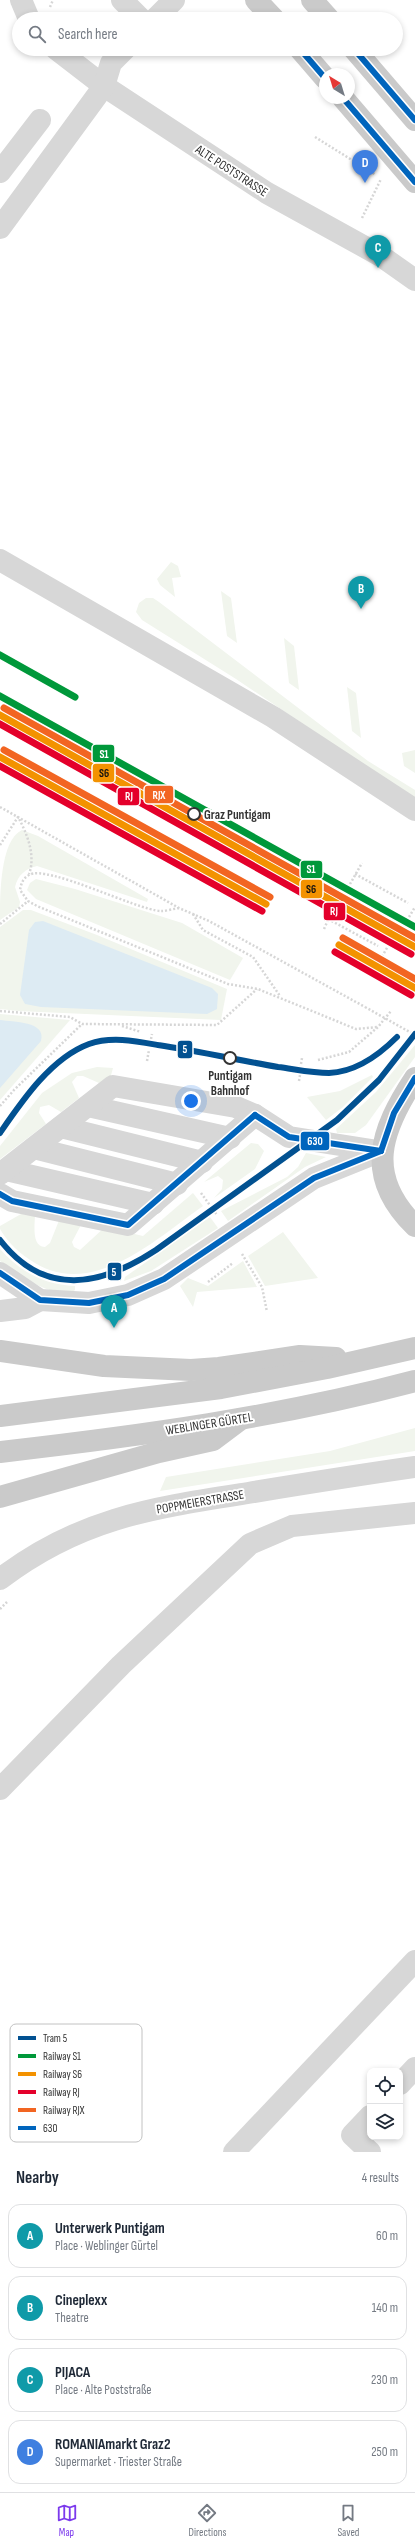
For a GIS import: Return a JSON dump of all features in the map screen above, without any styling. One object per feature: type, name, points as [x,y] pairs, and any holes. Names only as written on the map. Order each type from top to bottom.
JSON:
[{"type":"main road","points":[[256,0],[267,12]]},
{"type":"main road","points":[[312,0],[323,12]]},
{"type":"main road","points":[[306,56],[319,71]]},
{"type":"main road","points":[[360,56],[415,120]]},
{"type":"main road","points":[[348,104],[415,182]]},
{"type":"main road","points":[[415,1078],[394,1113],[386,1131],[381,1152],[382,1166],[391,1195],[405,1216],[415,1226]]},
{"type":"main road","points":[[0,1416],[221,1388],[415,1348]]},
{"type":"main road","points":[[0,1351],[104,1366],[192,1370],[219,1368],[300,1356],[367,1359]]},
{"type":"main road","name":"WEBLINGER GÜRTEL","points":[[0,1452],[242,1418],[338,1400],[415,1381]]},
{"type":"main road","points":[[0,1497],[158,1452],[213,1440],[242,1418]]},
{"type":"street","points":[[21,0],[26,12]]},
{"type":"street","points":[[122,0],[134,12]]},
{"type":"street","points":[[162,12],[174,0]]},
{"type":"street","name":"ALTE POSTSTRASSE","points":[[65,56],[104,86],[267,193],[381,256],[415,280]]},
{"type":"street","points":[[0,228],[32,182],[104,86],[111,63],[118,56]]},
{"type":"street","points":[[32,182],[3,168],[40,120]]},
{"type":"street","points":[[0,560],[273,717],[415,810]]},
{"type":"street","points":[[3,1172],[113,1086],[236,1108],[255,1115],[290,1137],[381,1152]]},
{"type":"street","points":[[88,1106],[230,1138]]},
{"type":"street","points":[[0,1194],[12,1201],[128,1225],[154,1204],[187,1186],[202,1162],[255,1115]]},
{"type":"street","points":[[61,1126],[202,1162]]},
{"type":"street","points":[[34,1148],[187,1186]]},
{"type":"street","points":[[0,1273],[40,1300],[89,1303],[128,1295],[157,1282],[314,1178],[381,1152]]},
{"type":"street","points":[[3,1172],[154,1204]]},
{"type":"street","points":[[0,1311],[25,1308],[40,1300]]},
{"type":"street","name":"POPPMEIERSTRASSE","points":[[0,1579],[27,1559],[70,1535],[116,1517],[164,1506],[415,1467]]},
{"type":"street","points":[[0,1789],[121,1665],[250,1544],[292,1526],[415,1513]]},
{"type":"street","points":[[234,2152],[415,1961]]},
{"type":"street","points":[[403,2081],[415,2068]]},
{"type":"street","points":[[367,2119],[352,2135],[370,2152]]},
{"type":"path","points":[[49,8],[53,0]]},
{"type":"path","points":[[315,137],[381,178],[350,240]]},
{"type":"path","points":[[0,807],[179,908],[209,921],[415,1035]]},
{"type":"path","points":[[0,845],[18,817]]},
{"type":"path","points":[[18,817],[27,832],[32,866],[30,874],[21,884],[20,890],[28,901],[228,984],[258,989],[281,997],[356,1030],[378,1027]]},
{"type":"path","points":[[350,884],[362,863]]},
{"type":"path","points":[[30,874],[56,877],[160,911],[179,908]]},
{"type":"path","points":[[355,874],[408,903]]},
{"type":"path","points":[[0,924],[28,901]]},
{"type":"path","points":[[410,917],[415,907]]},
{"type":"path","points":[[324,929],[334,909]]},
{"type":"path","points":[[192,914],[203,930],[253,957],[281,997]]},
{"type":"path","points":[[328,919],[378,946]]},
{"type":"path","points":[[380,960],[391,941]]},
{"type":"path","points":[[0,1011],[70,1017],[82,1024],[217,1025],[258,989]]},
{"type":"path","points":[[318,1060],[349,1052],[378,1027],[391,1011]]},
{"type":"path","points":[[0,1106],[14,1090],[82,1024]]},
{"type":"path","points":[[120,1025],[141,1032]]},
{"type":"path","points":[[151,1039],[152,1034]]},
{"type":"path","points":[[147,1061],[149,1050]]},
{"type":"path","points":[[301,1064],[302,1058]]},
{"type":"path","points":[[246,1079],[247,1072]]},
{"type":"path","points":[[299,1081],[300,1075]]},
{"type":"path","points":[[187,1186],[216,1213]]},
{"type":"path","points":[[242,1254],[262,1287],[267,1312]]},
{"type":"shaded area","points":[[171,562],[178,566],[181,577],[172,578],[175,597],[160,585],[157,579]]},
{"type":"shaded area","points":[[221,591],[231,598],[237,643],[227,636]]},
{"type":"shaded area","points":[[146,598],[153,598],[159,602],[368,761],[415,790],[415,799],[236,679],[142,620],[136,612],[139,603]]},
{"type":"shaded area","points":[[284,638],[294,646],[299,690],[289,683]]},
{"type":"shaded area","points":[[347,687],[356,693],[361,738],[352,731]]},
{"type":"shaded area","points":[[415,750],[415,773],[404,766],[402,753]]},
{"type":"shaded area","points":[[22,830],[38,836],[148,899],[147,902],[37,866],[29,869],[20,876],[15,887],[20,902],[19,907],[0,920],[1,883],[5,856],[9,845],[15,836]]},
{"type":"shaded area","points":[[36,879],[75,889],[182,923],[243,958],[230,980],[36,899],[27,890],[30,883]]},
{"type":"shaded area","points":[[23,910],[31,910],[97,935],[227,989],[221,1020],[0,1009],[0,927]]},
{"type":"shaded area","points":[[43,921],[212,988],[218,994],[217,1009],[207,1014],[41,1007],[25,1004],[20,995],[29,930],[35,922]]},
{"type":"shaded area","points":[[0,1014],[70,1020],[0,1100]]},
{"type":"shaded area","points":[[0,1020],[20,1022],[34,1026],[41,1034],[41,1041],[0,1088]]},
{"type":"shaded area","points":[[415,1045],[415,1057],[366,1125],[355,1133],[337,1133],[336,1129],[376,1092]]},
{"type":"shaded area","points":[[97,1067],[113,1068],[110,1079],[99,1083],[83,1076],[77,1076],[72,1082],[79,1098],[61,1112],[49,1105],[40,1107],[39,1113],[46,1124],[0,1159],[0,1146],[42,1093],[72,1073]]},
{"type":"shaded area","points":[[372,1075],[373,1077],[343,1107],[326,1120],[307,1097],[340,1091]]},
{"type":"shaded area","points":[[251,1143],[258,1144],[264,1151],[255,1169],[214,1198],[222,1189],[223,1180],[218,1176],[204,1182]]},
{"type":"shaded area","points":[[306,1153],[326,1157],[305,1167],[228,1221],[221,1211],[287,1177],[298,1167]]},
{"type":"shaded area","points":[[193,1193],[203,1206],[166,1233],[145,1248],[124,1260],[102,1269],[80,1274],[57,1272],[35,1263],[15,1248],[0,1229],[0,1226],[21,1214],[35,1214],[34,1229],[36,1239],[41,1246],[45,1247],[50,1243],[60,1218],[82,1223],[72,1242],[74,1247],[80,1250],[105,1227],[143,1236]]},
{"type":"shaded area","points":[[210,1217],[218,1228],[151,1271],[124,1281],[125,1277]]},
{"type":"shaded area","points":[[283,1232],[318,1278],[265,1286],[248,1256]]},
{"type":"shaded area","points":[[0,1249],[16,1264],[34,1276],[53,1283],[75,1286],[75,1290],[68,1293],[58,1292],[36,1284],[25,1278],[0,1261]]},
{"type":"shaded area","points":[[243,1261],[257,1287],[197,1292],[193,1307],[180,1286],[188,1278],[208,1286]]},
{"type":"shaded area","points":[[415,1428],[415,1451],[160,1491],[166,1477],[330,1451]]},
{"type":"tram line","name":"5","points":[[0,1240],[17,1259],[36,1271],[55,1278],[74,1280],[94,1278],[115,1272],[156,1250],[337,1120],[379,1080],[415,1034]]},
{"type":"tram line","name":"5","points":[[0,1133],[28,1094],[50,1070],[62,1059],[75,1051],[97,1042],[106,1040],[132,1041],[278,1067],[310,1072],[329,1073],[339,1072],[357,1066],[374,1056],[397,1037]]},
{"type":"rail line","name":"S1","points":[[0,655],[75,697]]},
{"type":"rail line","name":"S1","points":[[0,696],[415,927]]},
{"type":"rail line","name":"RJX","points":[[4,708],[415,938]]},
{"type":"rail line","name":"S6","points":[[0,715],[415,947]]},
{"type":"rail line","name":"RJ","points":[[0,724],[411,954]]},
{"type":"rail line","name":"RJX","points":[[4,750],[270,897]]},
{"type":"rail line","name":"S6","points":[[0,757],[266,904]]},
{"type":"rail line","name":"RJ","points":[[0,766],[262,911]]},
{"type":"rail line","name":"RJX","points":[[343,938],[415,979]]},
{"type":"rail line","name":"S6","points":[[339,945],[415,988]]},
{"type":"rail line","name":"RJ","points":[[335,952],[411,995]]},
{"type":"transit line","name":"630","points":[[306,56],[319,71]]},
{"type":"transit line","name":"630","points":[[360,56],[415,120]]},
{"type":"transit line","name":"630","points":[[348,104],[415,182]]},
{"type":"transit line","name":"630","points":[[381,1151],[394,1113],[415,1078]]},
{"type":"transit line","name":"630","points":[[255,1115],[289,1137],[381,1151]]},
{"type":"transit line","name":"630","points":[[0,1194],[12,1201],[128,1225],[255,1115]]},
{"type":"transit line","name":"630","points":[[0,1273],[40,1300],[89,1303],[128,1295],[164,1279],[314,1178],[381,1151]]},
{"type":"place","name":"ROMANIAmarkt Graz2","points":[[365,183]]},
{"type":"place","name":"PIJACA","points":[[378,268]]},
{"type":"place","name":"Cineplexx","points":[[361,609]]},
{"type":"place","name":"Graz Puntigam","points":[[194,814]]},
{"type":"place","name":"Puntigam Bahnhof","points":[[230,1058]]},
{"type":"place","name":"Unterwerk Puntigam","points":[[114,1328]]}]
